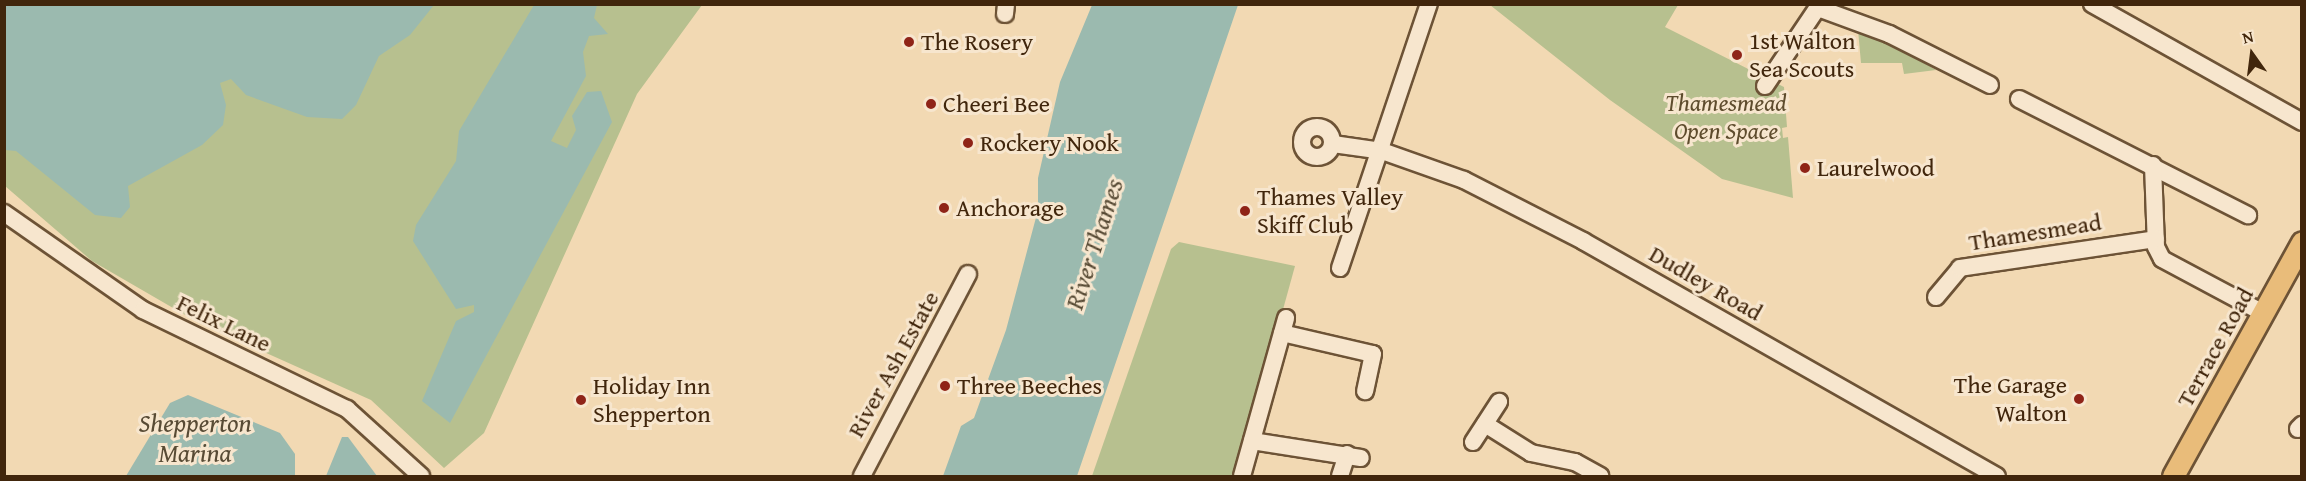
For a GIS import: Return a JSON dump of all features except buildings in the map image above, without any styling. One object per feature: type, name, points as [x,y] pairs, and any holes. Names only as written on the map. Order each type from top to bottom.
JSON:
[{"type":"main road","name":"Terrace Road","points":[[2173,477],[2301,242]]},
{"type":"street","points":[[1340,268],[1382,151],[1429,4]]},
{"type":"street","points":[[2092,4],[2301,123]]},
{"type":"street","points":[[1765,86],[1819,6],[1889,34],[1990,85]]},
{"type":"street","points":[[2019,99],[2248,214]]},
{"type":"street","name":"Dudley Road","points":[[1333,144],[1382,151],[1464,180],[1583,241],[1997,477]]},
{"type":"street","points":[[2153,165],[2158,253],[2169,264],[2263,313]]},
{"type":"street","name":"Felix Lane","points":[[4,213],[143,310],[347,409],[421,477]]},
{"type":"street","name":"Thamesmead","points":[[1936,297],[1960,268],[2156,239]]},
{"type":"street","name":"River Ash Estate","points":[[862,477],[968,274]]},
{"type":"street","points":[[1242,477],[1284,325],[1373,354],[1365,391]]},
{"type":"street","points":[[1473,442],[1499,402]]},
{"type":"street","points":[[1485,424],[1531,453],[1569,460],[1600,477]]},
{"type":"street","points":[[1252,441],[1354,456],[1340,477]]},
{"type":"green space","points":[[5,5],[702,5],[637,94],[484,433],[444,468],[371,400],[199,323],[92,261],[5,186]]},
{"type":"green space","name":"Thamesmead Open Space","points":[[1490,5],[1678,5],[1665,27],[1784,87],[1787,127],[1782,128],[1783,138],[1788,137],[1793,198],[1722,179],[1610,100]]},
{"type":"green space","points":[[1858,30],[1891,43],[1936,70],[1904,74],[1902,63],[1861,63]]},
{"type":"green space","points":[[1179,242],[1295,266],[1237,476],[1092,476],[1171,249]]},
{"type":"water","points":[[4,5],[434,5],[410,35],[379,56],[356,105],[342,119],[307,117],[246,95],[231,79],[220,83],[226,105],[223,125],[202,145],[128,186],[130,207],[121,218],[95,215],[16,151],[5,150]]},
{"type":"water","points":[[534,5],[597,5],[594,18],[608,34],[589,36],[583,52],[586,76],[551,141],[567,148],[576,130],[572,116],[587,92],[601,91],[612,122],[450,423],[422,401],[456,321],[474,312],[474,305],[456,309],[413,241],[416,225],[456,161],[459,131]]},
{"type":"water","name":"River Thames","points":[[1092,5],[1238,5],[1077,476],[943,476],[961,426],[974,418],[1006,330],[1038,210],[1038,178],[1060,82]]},
{"type":"water","name":"Shepperton Marina","points":[[188,395],[280,433],[295,454],[295,476],[126,476],[170,403]]},
{"type":"water","points":[[342,437],[348,437],[377,476],[326,476]]},
{"type":"place","name":"The Rosery","points":[[909,42]]},
{"type":"place","name":"1st Walton Sea Scouts","points":[[1737,55]]},
{"type":"place","name":"Cheeri Bee","points":[[931,104]]},
{"type":"place","name":"Rockery Nook","points":[[968,143]]},
{"type":"place","name":"Laurelwood","points":[[1805,168]]},
{"type":"place","name":"Anchorage","points":[[944,208]]},
{"type":"place","name":"Thames Valley Skiff Club","points":[[1245,211]]},
{"type":"place","name":"Three Beeches","points":[[945,386]]},
{"type":"place","name":"The Garage Walton","points":[[2079,399]]},
{"type":"place","name":"Holiday Inn Shepperton","points":[[581,400]]}]
